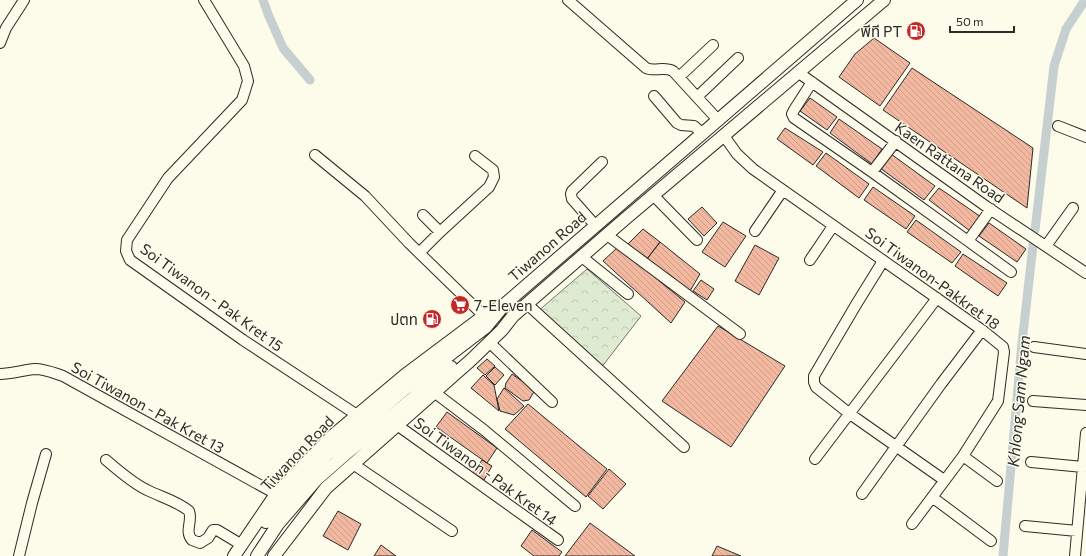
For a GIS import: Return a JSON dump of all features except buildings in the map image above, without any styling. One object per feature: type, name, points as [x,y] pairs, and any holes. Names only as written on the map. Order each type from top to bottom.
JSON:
[{"type":"main road","name":"Tiwanon Road","points":[[234,556],[242,550],[276,494],[331,437],[405,376],[484,316],[505,304],[857,0]]},
{"type":"main road","name":"Tiwanon Road","points":[[274,556],[326,488],[489,342],[502,330],[513,316],[653,195],[884,0]]},
{"type":"main road","points":[[242,550],[288,494],[325,456],[405,389],[486,327],[505,304]]},
{"type":"main road","points":[[257,556],[278,524],[316,480],[465,356],[497,327],[513,316]]},
{"type":"street","points":[[0,43],[6,28],[24,0]]},
{"type":"street","name":"Soi Tiwanon - Pak Kret 15","points":[[204,0],[244,66],[248,81],[242,100],[168,178],[127,240],[126,251],[130,260],[243,340],[357,415]]},
{"type":"street","points":[[568,0],[646,68],[669,69],[673,71],[718,120]]},
{"type":"street","points":[[678,77],[713,44]]},
{"type":"street","points":[[697,97],[738,58]]},
{"type":"street","name":"Kaen Rattana Road","points":[[799,73],[991,209],[1086,272]]},
{"type":"street","points":[[812,82],[794,110],[792,114],[794,118],[1011,272]]},
{"type":"street","points":[[654,96],[677,123],[681,125],[694,126],[702,133]]},
{"type":"street","points":[[1058,126],[1086,137]]},
{"type":"street","name":"Soi Tiwanon-Pakkret 18","points":[[724,136],[737,154],[753,169],[982,330],[1002,347],[1004,352],[998,401],[963,456],[912,524]]},
{"type":"street","points":[[872,172],[896,141]]},
{"type":"street","points":[[315,155],[365,196],[419,253],[484,316]]},
{"type":"street","points":[[419,253],[489,187],[494,178],[493,170],[475,156]]},
{"type":"street","points":[[595,225],[572,199],[571,194],[572,191],[602,162]]},
{"type":"street","points":[[755,231],[783,190]]},
{"type":"street","points":[[653,195],[697,240]]},
{"type":"street","points":[[1046,246],[1073,208]]},
{"type":"street","points":[[968,241],[991,209]]},
{"type":"street","points":[[423,215],[440,232]]},
{"type":"street","points":[[810,260],[833,226]]},
{"type":"street","points":[[607,235],[740,334]]},
{"type":"street","points":[[582,257],[628,294]]},
{"type":"street","points":[[883,261],[814,376],[814,382],[816,387],[850,414],[944,480]]},
{"type":"street","points":[[815,460],[937,298]]},
{"type":"street","points":[[527,304],[684,447]]},
{"type":"street","points":[[862,494],[982,330]]},
{"type":"street","points":[[489,342],[552,402]]},
{"type":"street","points":[[1034,348],[1086,354]]},
{"type":"street","name":"Soi Tiwanon - Pak Kret 13","points":[[0,374],[10,374],[34,369],[63,376],[276,494]]},
{"type":"street","points":[[434,392],[484,430],[574,506]]},
{"type":"street","points":[[1033,401],[1086,405]]},
{"type":"street","name":"Soi Tiwanon - Pak Kret 14","points":[[397,425],[558,540]]},
{"type":"street","points":[[1075,556],[1086,433]]},
{"type":"street","points":[[19,556],[46,454]]},
{"type":"street","points":[[963,456],[997,481]]},
{"type":"street","points":[[106,460],[125,476],[145,489],[183,506],[190,511],[191,518],[188,532],[192,540],[200,543],[204,542],[213,530],[217,530],[242,550]]},
{"type":"street","points":[[1031,462],[1083,467]]},
{"type":"street","points":[[353,464],[452,531]]},
{"type":"street","points":[[932,497],[991,541]]},
{"type":"street","points":[[1025,526],[1078,531]]},
{"type":"green space","points":[[587,269],[641,316],[601,368],[537,312]]},
{"type":"waterway","points":[[263,0],[283,48],[310,80]]},
{"type":"waterway","name":"Khlong Sam Ngam","points":[[1035,230],[1054,66],[1066,29],[1085,0]]},
{"type":"waterway","name":"Khlong Sam Ngam","points":[[1003,556],[1022,343],[1033,245]]},
{"type":"place","name":"พีที PT","points":[[916,31]]},
{"type":"place","name":"7-Eleven","points":[[460,305]]},
{"type":"place","name":"ปตท","points":[[432,319]]}]
